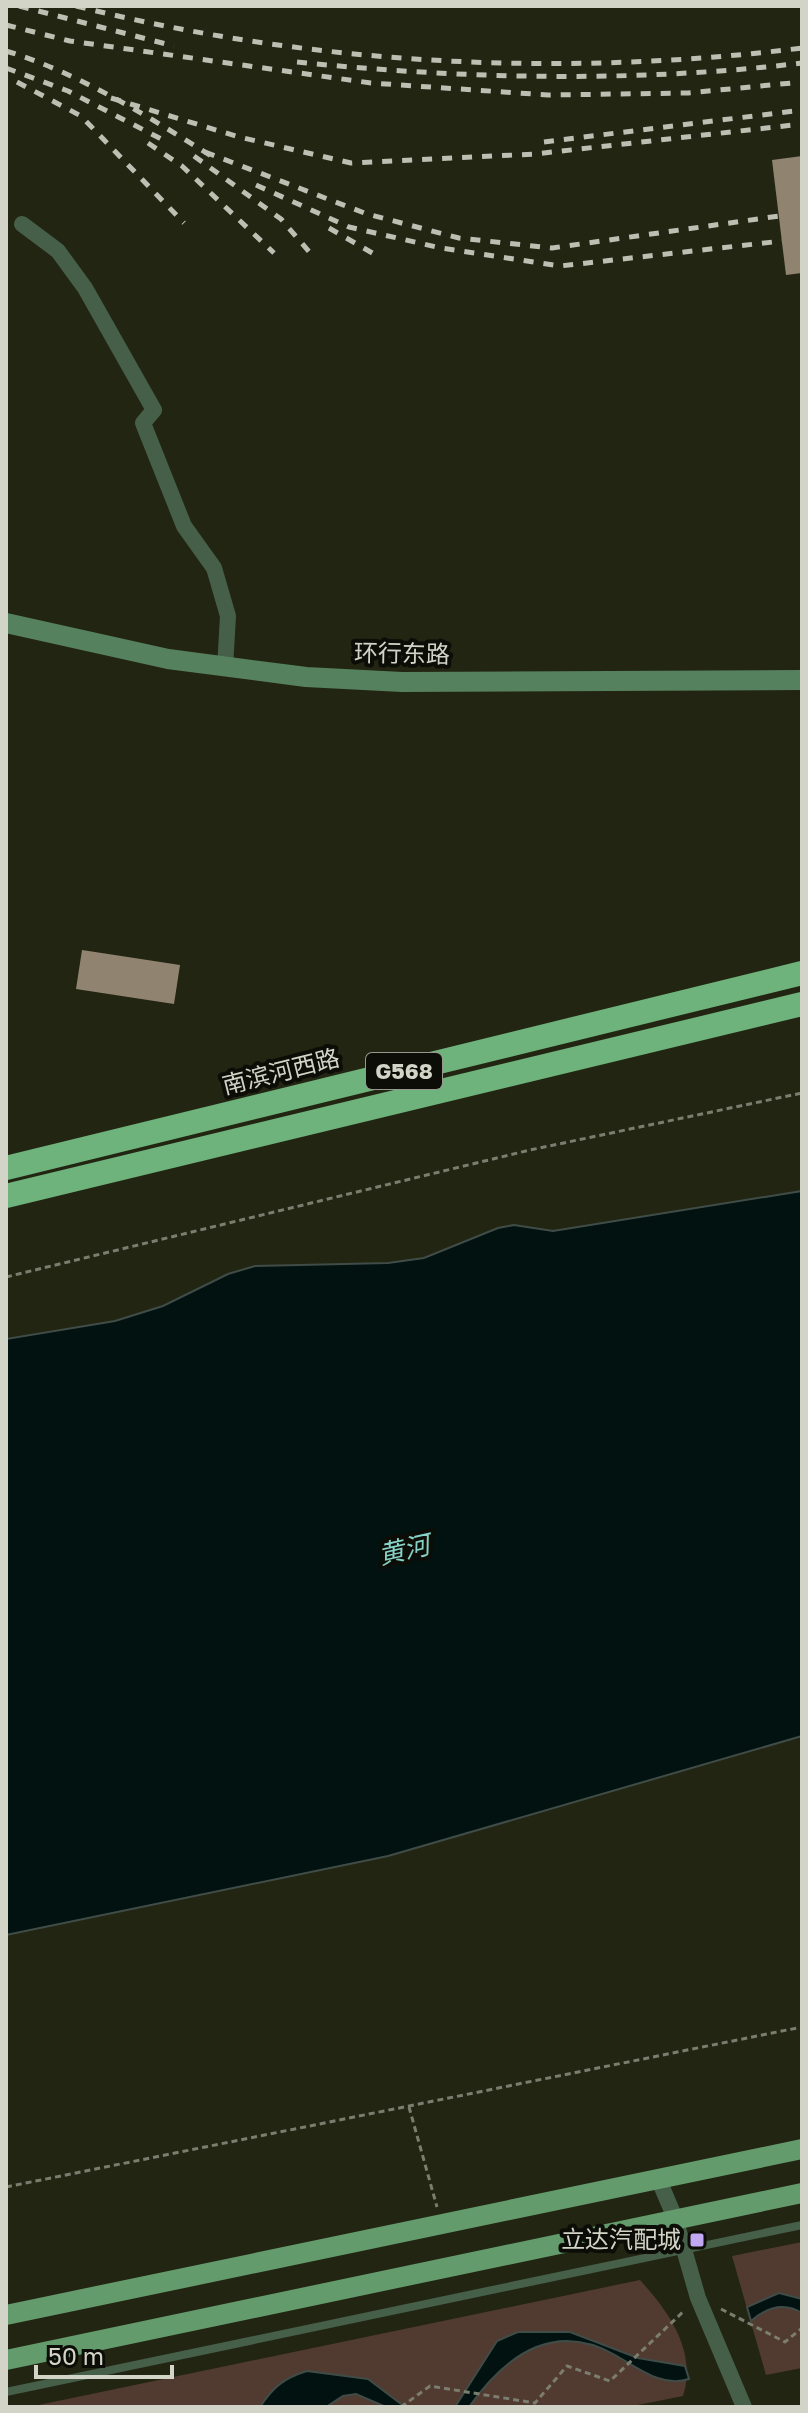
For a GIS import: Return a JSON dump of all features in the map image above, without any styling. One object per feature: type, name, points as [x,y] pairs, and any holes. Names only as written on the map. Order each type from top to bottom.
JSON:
[{"type":"highway","name":"南滨河西路","points":[[6,1168],[802,973]]},
{"type":"highway","name":"G568","points":[[6,1196],[802,1004]]},
{"type":"main road","points":[[6,2315],[802,2149]]},
{"type":"main road","points":[[6,2360],[802,2193]]},
{"type":"street","points":[[22,224],[58,251],[85,288],[154,410],[143,423],[148,443],[184,526],[214,568],[228,616],[225,668]]},
{"type":"street","name":"环行东路","points":[[6,623],[225,668],[306,677],[402,682],[802,680]]},
{"type":"street","points":[[658,2178],[675,2218],[698,2298],[744,2407]]},
{"type":"lane","points":[[6,2392],[802,2225]]},
{"type":"path","points":[[6,1277],[530,1150],[802,1093]]},
{"type":"path","points":[[6,2187],[802,2027]]},
{"type":"path","points":[[409,2107],[441,2223]]},
{"type":"path","points":[[752,2325],[785,2342],[802,2328]]},
{"type":"path","points":[[401,2407],[430,2386],[535,2403],[567,2366],[610,2381],[650,2343]]},
{"type":"shaded area","points":[[802,2242],[802,2368],[766,2375],[732,2256]]},
{"type":"shaded area","points":[[640,2280],[661,2305],[678,2333],[686,2363],[683,2396],[628,2407],[29,2407]]},
{"type":"water","name":"黄河","points":[[802,1191],[802,1736],[388,1856],[6,1935],[6,1339],[115,1321],[163,1306],[228,1274],[255,1266],[388,1263],[424,1258],[498,1228],[514,1225],[553,1231]]},
{"type":"water","points":[[779,2293],[802,2299],[802,2313],[789,2308],[775,2308],[751,2321],[747,2307]]},
{"type":"water","points":[[518,2332],[570,2332],[638,2358],[685,2366],[689,2379],[660,2379],[592,2345],[571,2341],[551,2343],[532,2349],[498,2372],[469,2407],[455,2407],[497,2341]]},
{"type":"water","points":[[307,2371],[368,2379],[405,2407],[386,2407],[356,2394],[343,2396],[326,2407],[260,2407],[280,2384]]},
{"type":"building","points":[[802,156],[802,273],[786,275],[772,160]]},
{"type":"building","points":[[82,950],[180,965],[174,1004],[76,989]]},
{"type":"railway","points":[[19,6],[174,46]]},
{"type":"railway","points":[[76,6],[255,42],[437,60],[620,62],[802,48]]},
{"type":"railway","points":[[6,25],[70,41],[371,83],[548,95],[688,93],[802,82]]},
{"type":"railway","points":[[6,51],[87,84],[213,157]]},
{"type":"railway","points":[[297,62],[423,72],[550,76],[676,74],[802,63]]},
{"type":"railway","points":[[6,68],[68,91],[169,143]]},
{"type":"railway","points":[[17,82],[81,116],[184,223]]},
{"type":"railway","points":[[111,98],[239,137],[351,163],[535,154],[802,124]]},
{"type":"railway","points":[[544,142],[802,110]]},
{"type":"railway","points":[[148,143],[182,166],[274,253]]},
{"type":"railway","points":[[205,152],[367,214],[459,238],[552,248],[779,216]]},
{"type":"railway","points":[[194,156],[281,219],[312,255]]},
{"type":"railway","points":[[256,185],[349,227],[441,248],[560,266],[782,241]]},
{"type":"railway","points":[[329,228],[374,254]]},
{"type":"place","name":"立达汽配城","points":[[697,2240]]}]
